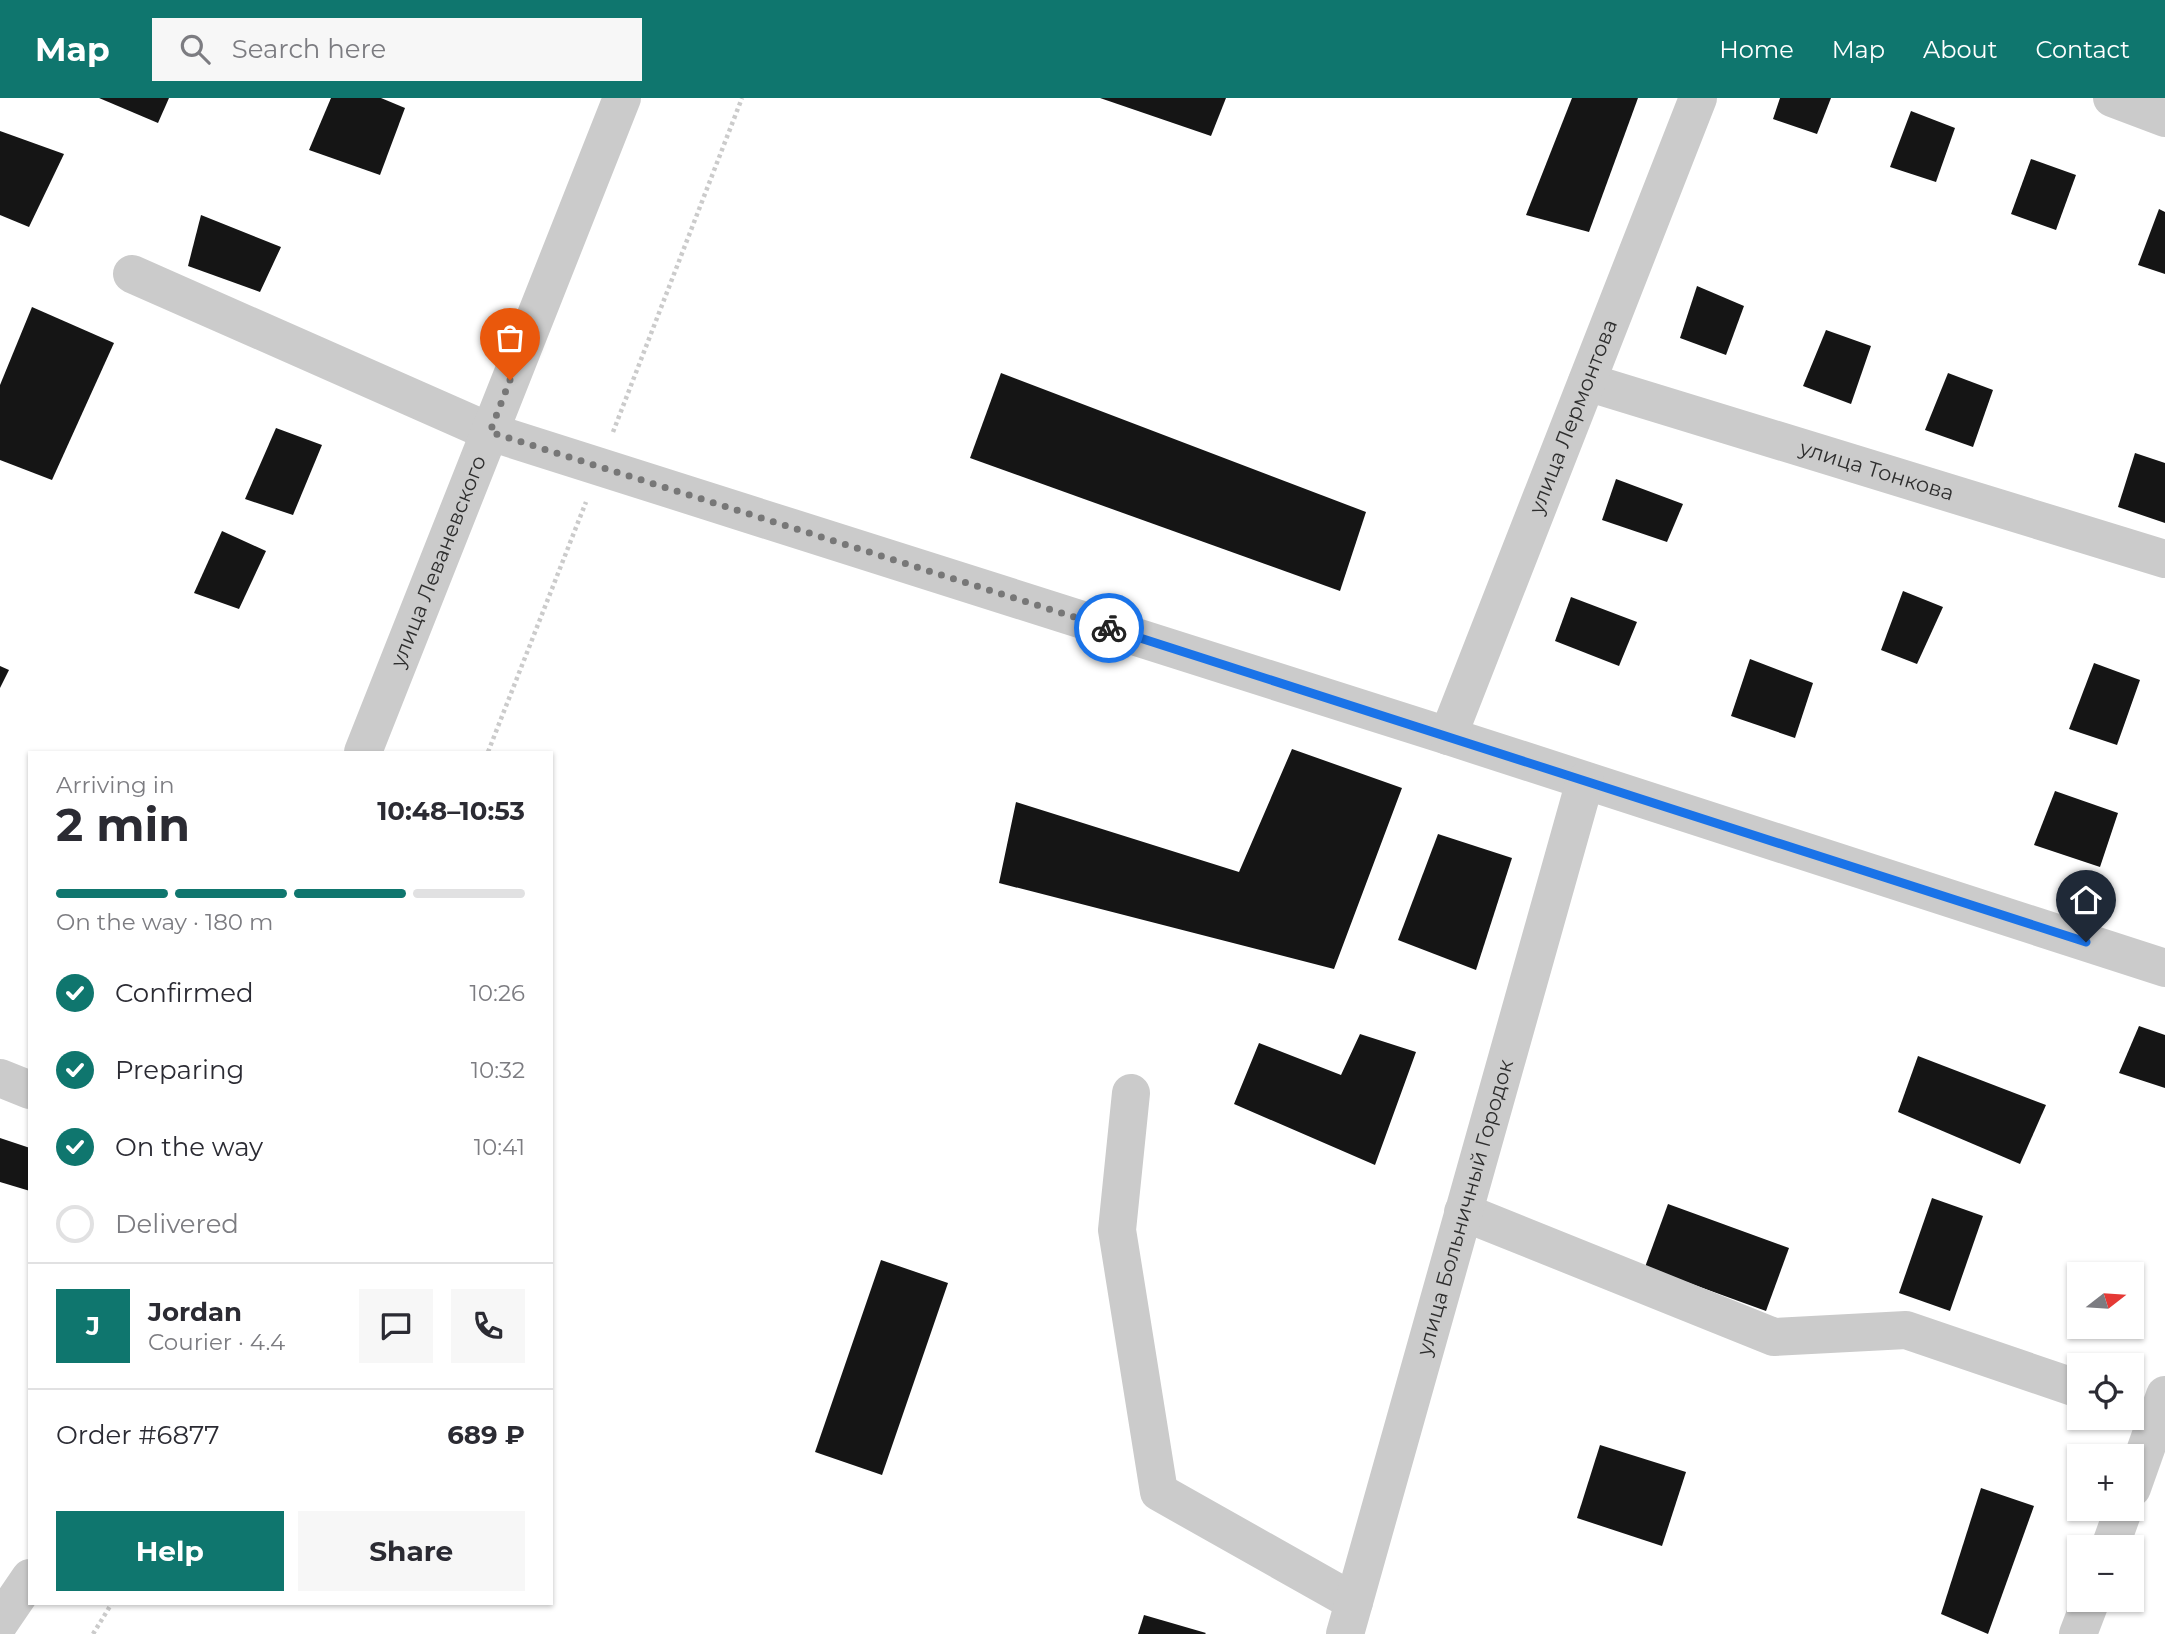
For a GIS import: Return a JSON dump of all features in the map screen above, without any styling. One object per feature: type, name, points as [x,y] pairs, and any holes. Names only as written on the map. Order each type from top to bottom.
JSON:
[{"type":"street","name":"улица Леваневского","points":[[363,751],[622,98]]},
{"type":"street","name":"улица Лермонтова","points":[[1448,736],[1698,98]]},
{"type":"street","points":[[2112,98],[2165,118]]},
{"type":"street","points":[[132,274],[490,432],[1448,736],[2165,968]]},
{"type":"street","name":"улица Тонкова","points":[[1587,382],[2165,559]]},
{"type":"street","name":"улица Больничный Городок","points":[[1350,1618],[1586,781]]},
{"type":"street","points":[[0,1078],[28,1089]]},
{"type":"street","points":[[1131,1093],[1117,1230],[1159,1492],[1350,1618]]},
{"type":"street","points":[[1463,1212],[1774,1337],[1906,1330],[2067,1385]]},
{"type":"street","points":[[2144,1454],[2151,1405]]},
{"type":"street","points":[[0,1622],[28,1581]]},
{"type":"street","points":[[2078,1634],[2086,1612]]},
{"type":"path","points":[[488,751],[742,98]]},
{"type":"path","points":[[93,1634],[112,1605]]},
{"type":"building","points":[[99,98],[169,98],[158,123]]},
{"type":"building","points":[[331,98],[381,98],[405,108],[380,175],[309,150]]},
{"type":"building","points":[[1100,98],[1226,98],[1211,136]]},
{"type":"building","points":[[1572,98],[1638,98],[1589,232],[1526,215]]},
{"type":"building","points":[[1780,98],[1831,98],[1817,134],[1773,119]]},
{"type":"building","points":[[1911,111],[1955,128],[1936,182],[1890,167]]},
{"type":"building","points":[[0,131],[64,154],[29,227],[0,215]]},
{"type":"building","points":[[2031,159],[2076,175],[2056,230],[2011,214]]},
{"type":"building","points":[[2159,209],[2165,212],[2165,274],[2138,265]]},
{"type":"building","points":[[201,215],[281,247],[260,292],[188,266]]},
{"type":"building","points":[[1697,286],[1744,306],[1726,355],[1680,338]]},
{"type":"building","points":[[32,307],[114,343],[52,480],[0,460],[0,385]]},
{"type":"building","points":[[1826,330],[1871,346],[1851,404],[1803,386]]},
{"type":"building","points":[[1001,373],[1366,512],[1340,591],[970,458]]},
{"type":"building","points":[[1948,373],[1993,390],[1973,447],[1925,430]]},
{"type":"building","points":[[276,428],[322,445],[293,515],[245,499]]},
{"type":"building","points":[[2135,453],[2165,463],[2165,523],[2118,507]]},
{"type":"building","points":[[1616,479],[1683,504],[1667,542],[1602,520]]},
{"type":"building","points":[[222,531],[266,551],[239,609],[194,593]]},
{"type":"building","points":[[1903,591],[1943,607],[1917,664],[1881,650]]},
{"type":"building","points":[[1571,597],[1637,622],[1619,666],[1555,641]]},
{"type":"building","points":[[1750,659],[1813,683],[1795,738],[1731,716]]},
{"type":"building","points":[[2094,663],[2140,680],[2117,745],[2069,729]]},
{"type":"building","points":[[0,666],[9,670],[0,688]]},
{"type":"building","points":[[1292,749],[1402,788],[1334,969],[999,883],[1016,802],[1239,872]]},
{"type":"building","points":[[2055,791],[2118,813],[2100,867],[2034,845]]},
{"type":"building","points":[[1438,834],[1512,858],[1476,970],[1398,940]]},
{"type":"building","points":[[2139,1026],[2165,1035],[2165,1088],[2119,1073]]},
{"type":"building","points":[[1360,1034],[1416,1052],[1375,1165],[1234,1104],[1259,1043],[1341,1075]]},
{"type":"building","points":[[1918,1056],[2046,1105],[2020,1164],[1898,1112]]},
{"type":"building","points":[[0,1138],[28,1147],[28,1190],[0,1182]]},
{"type":"building","points":[[1932,1198],[1983,1216],[1950,1311],[1899,1293]]},
{"type":"building","points":[[1668,1204],[1789,1248],[1766,1311],[1645,1267]]},
{"type":"building","points":[[881,1260],[948,1283],[882,1475],[815,1452]]},
{"type":"building","points":[[1600,1445],[1686,1472],[1662,1546],[1577,1518]]},
{"type":"building","points":[[1981,1488],[2034,1506],[1988,1634],[1941,1614]]},
{"type":"building","points":[[1144,1615],[1206,1633],[1138,1634]]},
{"type":"way so far","points":[[510,380],[490,432],[1109,628]]},
{"type":"route","points":[[1109,628],[2086,942]]}]
